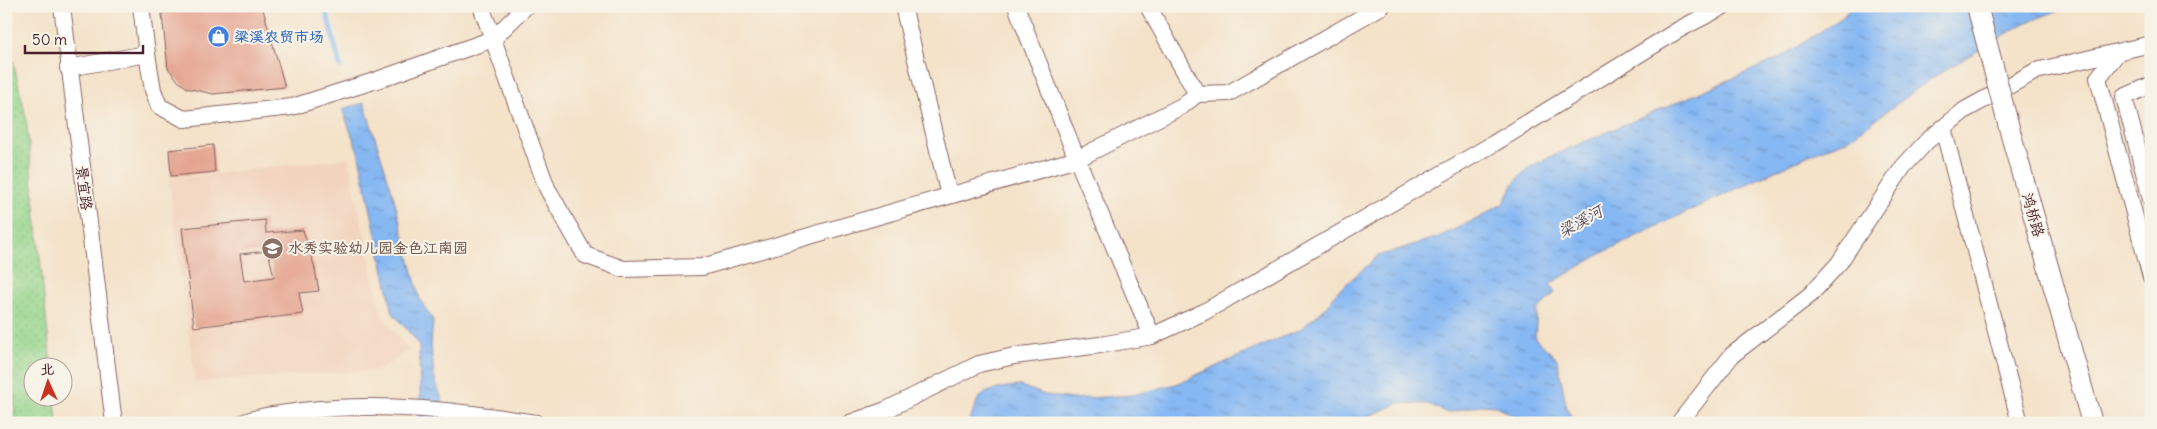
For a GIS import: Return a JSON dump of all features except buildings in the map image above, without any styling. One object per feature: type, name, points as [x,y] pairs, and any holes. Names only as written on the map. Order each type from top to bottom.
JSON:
[{"type":"main road","name":"鸿桥路","points":[[1977,6],[2011,136],[2092,423]]},
{"type":"street","name":"景宜路","points":[[62,6],[68,68],[114,423]]},
{"type":"street","points":[[141,6],[153,90],[159,106],[184,119],[292,107],[377,80],[493,39],[526,6]]},
{"type":"street","points":[[481,6],[547,188],[585,255],[623,269],[702,267],[1077,159],[1182,106],[1196,94],[1228,94],[1382,6]]},
{"type":"street","points":[[903,6],[949,195]]},
{"type":"street","points":[[1016,6],[1077,159],[1152,336]]},
{"type":"street","points":[[850,423],[886,410],[979,364],[1014,356],[1152,336],[1204,312],[1493,144],[1680,29],[1724,6]]},
{"type":"street","points":[[1153,7],[1196,94]]},
{"type":"street","points":[[1679,423],[1732,355],[1810,296],[1839,263],[1903,167],[1927,142],[1965,110],[2036,71],[2151,44]]},
{"type":"street","points":[[2098,78],[2118,52]]},
{"type":"street","points":[[68,68],[148,54]]},
{"type":"street","points":[[2075,61],[2098,78],[2151,277]]},
{"type":"street","points":[[2151,85],[2124,96],[2151,199]]},
{"type":"street","points":[[1943,128],[2020,423]]},
{"type":"street","points":[[242,423],[258,417],[329,408],[413,407],[454,410],[536,423]]},
{"type":"shaded area","name":"水秀实验幼儿园金色江南园","points":[[348,158],[382,317],[409,350],[379,370],[195,382],[169,179]]},
{"type":"shaded area","points":[[6,305],[15,414],[6,416]]},
{"type":"green space","points":[[6,37],[26,118],[50,356],[22,356],[22,406],[56,406],[57,423],[6,423],[6,416],[15,414],[6,305]]},
{"type":"green space","points":[[6,328],[12,404],[6,405]]},
{"type":"water","name":"梁溪河","points":[[1852,6],[2070,6],[2025,23],[1935,76],[1846,141],[1818,151],[1672,219],[1604,252],[1550,284],[1555,293],[1537,310],[1535,338],[1557,359],[1567,409],[1575,423],[1526,423],[1496,406],[1480,405],[1448,413],[1428,404],[1399,403],[1353,423],[969,423],[978,399],[987,392],[1006,387],[1021,386],[1045,395],[1072,399],[1133,395],[1176,384],[1299,330],[1326,308],[1335,294],[1378,256],[1438,237],[1479,218],[1504,203],[1514,183],[1527,169],[1547,158],[1778,59],[1843,17]]},
{"type":"water","points":[[364,103],[392,191],[420,300],[433,320],[431,345],[434,377],[450,423],[421,423],[419,344],[393,313],[358,151],[342,109]]},
{"type":"waterway","points":[[325,6],[340,66]]},
{"type":"place","name":"梁溪农贸市场","points":[[218,37]]},
{"type":"place","name":"水秀实验幼儿园金色江南园","points":[[272,248]]}]
